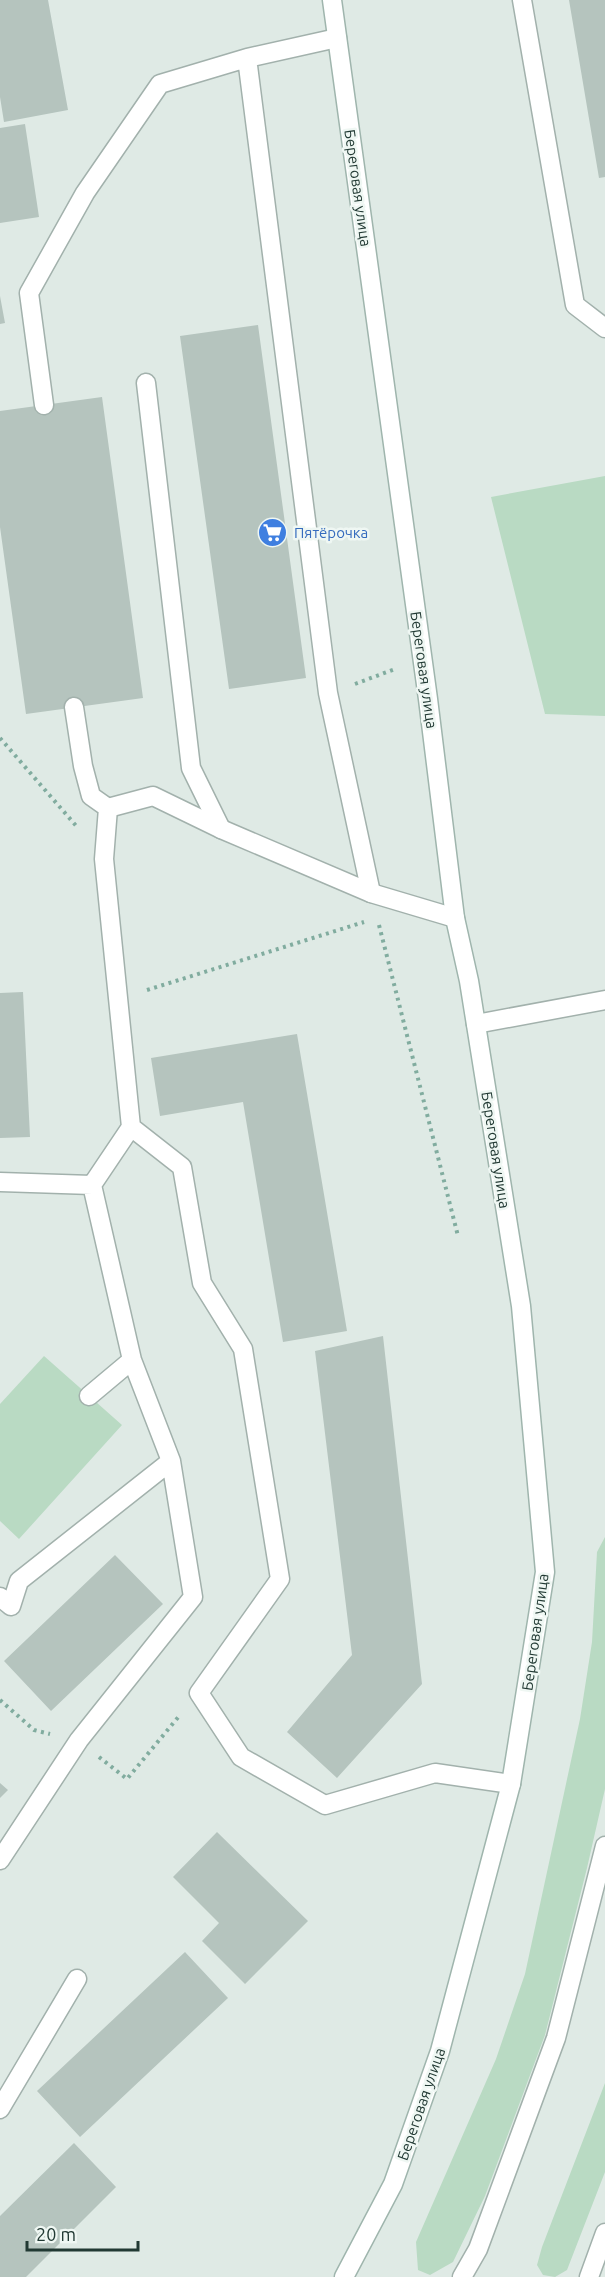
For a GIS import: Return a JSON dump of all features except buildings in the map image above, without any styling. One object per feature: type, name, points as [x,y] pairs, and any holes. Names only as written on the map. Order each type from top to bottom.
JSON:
[{"type":"main road","name":"Береговая улица","points":[[332,0],[428,699],[455,918],[476,1024],[521,1306],[545,1572],[511,1784],[440,2051],[393,2184],[344,2277]]},
{"type":"main road","points":[[522,0],[575,305],[605,328]]},
{"type":"main road","points":[[44,405],[29,293],[85,193],[160,84],[247,58],[338,38]]},
{"type":"main road","points":[[247,58],[328,693],[371,893]]},
{"type":"main road","points":[[146,383],[191,768],[221,829]]},
{"type":"main road","points":[[74,707],[83,766],[91,796],[108,808]]},
{"type":"main road","points":[[108,808],[153,796],[221,829],[371,893],[455,918]]},
{"type":"main road","points":[[0,1860],[79,1740],[193,1596],[171,1461],[132,1360],[92,1185],[131,1127],[104,859],[108,808]]},
{"type":"main road","points":[[476,1024],[605,1000]]},
{"type":"main road","points":[[131,1127],[182,1167],[202,1283],[243,1349],[280,1579],[199,1693],[241,1756],[325,1805],[435,1773],[511,1784]]},
{"type":"main road","points":[[0,1182],[92,1185]]},
{"type":"main road","points":[[88,1396],[132,1360]]},
{"type":"main road","points":[[0,1597],[11,1606],[19,1581],[171,1461]]},
{"type":"main road","points":[[462,2277],[478,2249],[556,2038],[605,1846]]},
{"type":"main road","points":[[0,2109],[77,1979]]},
{"type":"main road","points":[[589,2277],[602,2253],[605,2233]]},
{"type":"path","points":[[0,738],[104,859]]},
{"type":"path","points":[[371,893],[458,1236]]},
{"type":"path","points":[[144,981],[148,992],[377,918]]},
{"type":"path","points":[[127,1779],[199,1693]]},
{"type":"path","points":[[0,1700],[34,1730]]},
{"type":"green space","points":[[605,476],[605,716],[545,714],[491,497]]},
{"type":"green space","points":[[44,1356],[122,1425],[19,1539],[0,1521],[0,1404]]},
{"type":"green space","points":[[605,1537],[605,1789],[587,1868],[545,2035],[485,2196],[453,2262],[430,2275],[418,2270],[416,2242],[496,2059],[525,1974],[580,1719],[592,1642],[597,1552]]},
{"type":"green space","points":[[605,2083],[605,2172],[567,2270],[555,2277],[543,2275],[537,2265],[542,2247]]},
{"type":"place","name":"Пятёрочка","points":[[273,532]]}]
